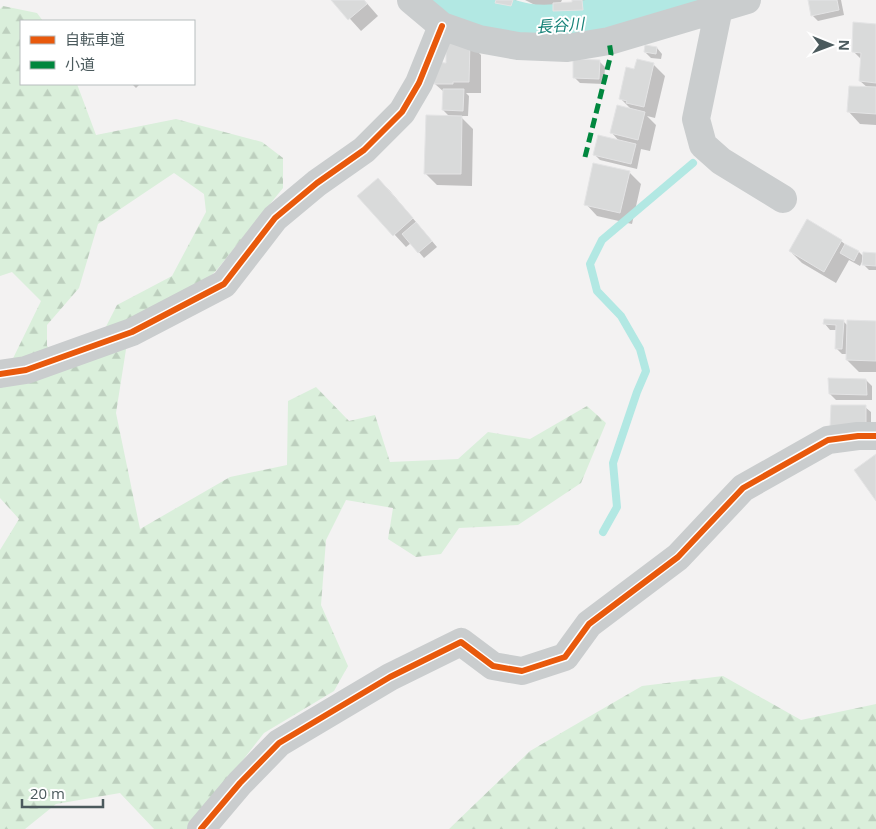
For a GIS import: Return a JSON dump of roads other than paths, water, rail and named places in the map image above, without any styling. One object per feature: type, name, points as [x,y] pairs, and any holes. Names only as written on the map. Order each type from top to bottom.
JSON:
[{"type":"street","points":[[410,0],[442,26],[480,39],[518,46],[567,48],[609,41],[748,0]]},
{"type":"street","points":[[719,8],[696,119],[703,145],[721,161],[784,199]]},
{"type":"street","points":[[0,374],[26,370],[132,332],[224,284],[275,218],[317,183],[364,150],[402,112],[420,83],[442,26]]},
{"type":"street","points":[[201,829],[240,783],[279,743],[390,677],[461,642],[493,666],[522,671],[565,657],[590,624],[678,557],[743,488],[828,440],[876,436]]},
{"type":"waterway","name":"長谷川","points":[[448,0],[460,8],[479,16],[537,29],[555,29],[590,24],[675,0]]},
{"type":"waterway","points":[[603,532],[617,507],[613,463],[646,371],[640,349],[621,316],[597,291],[590,264],[602,240],[693,163]]}]
